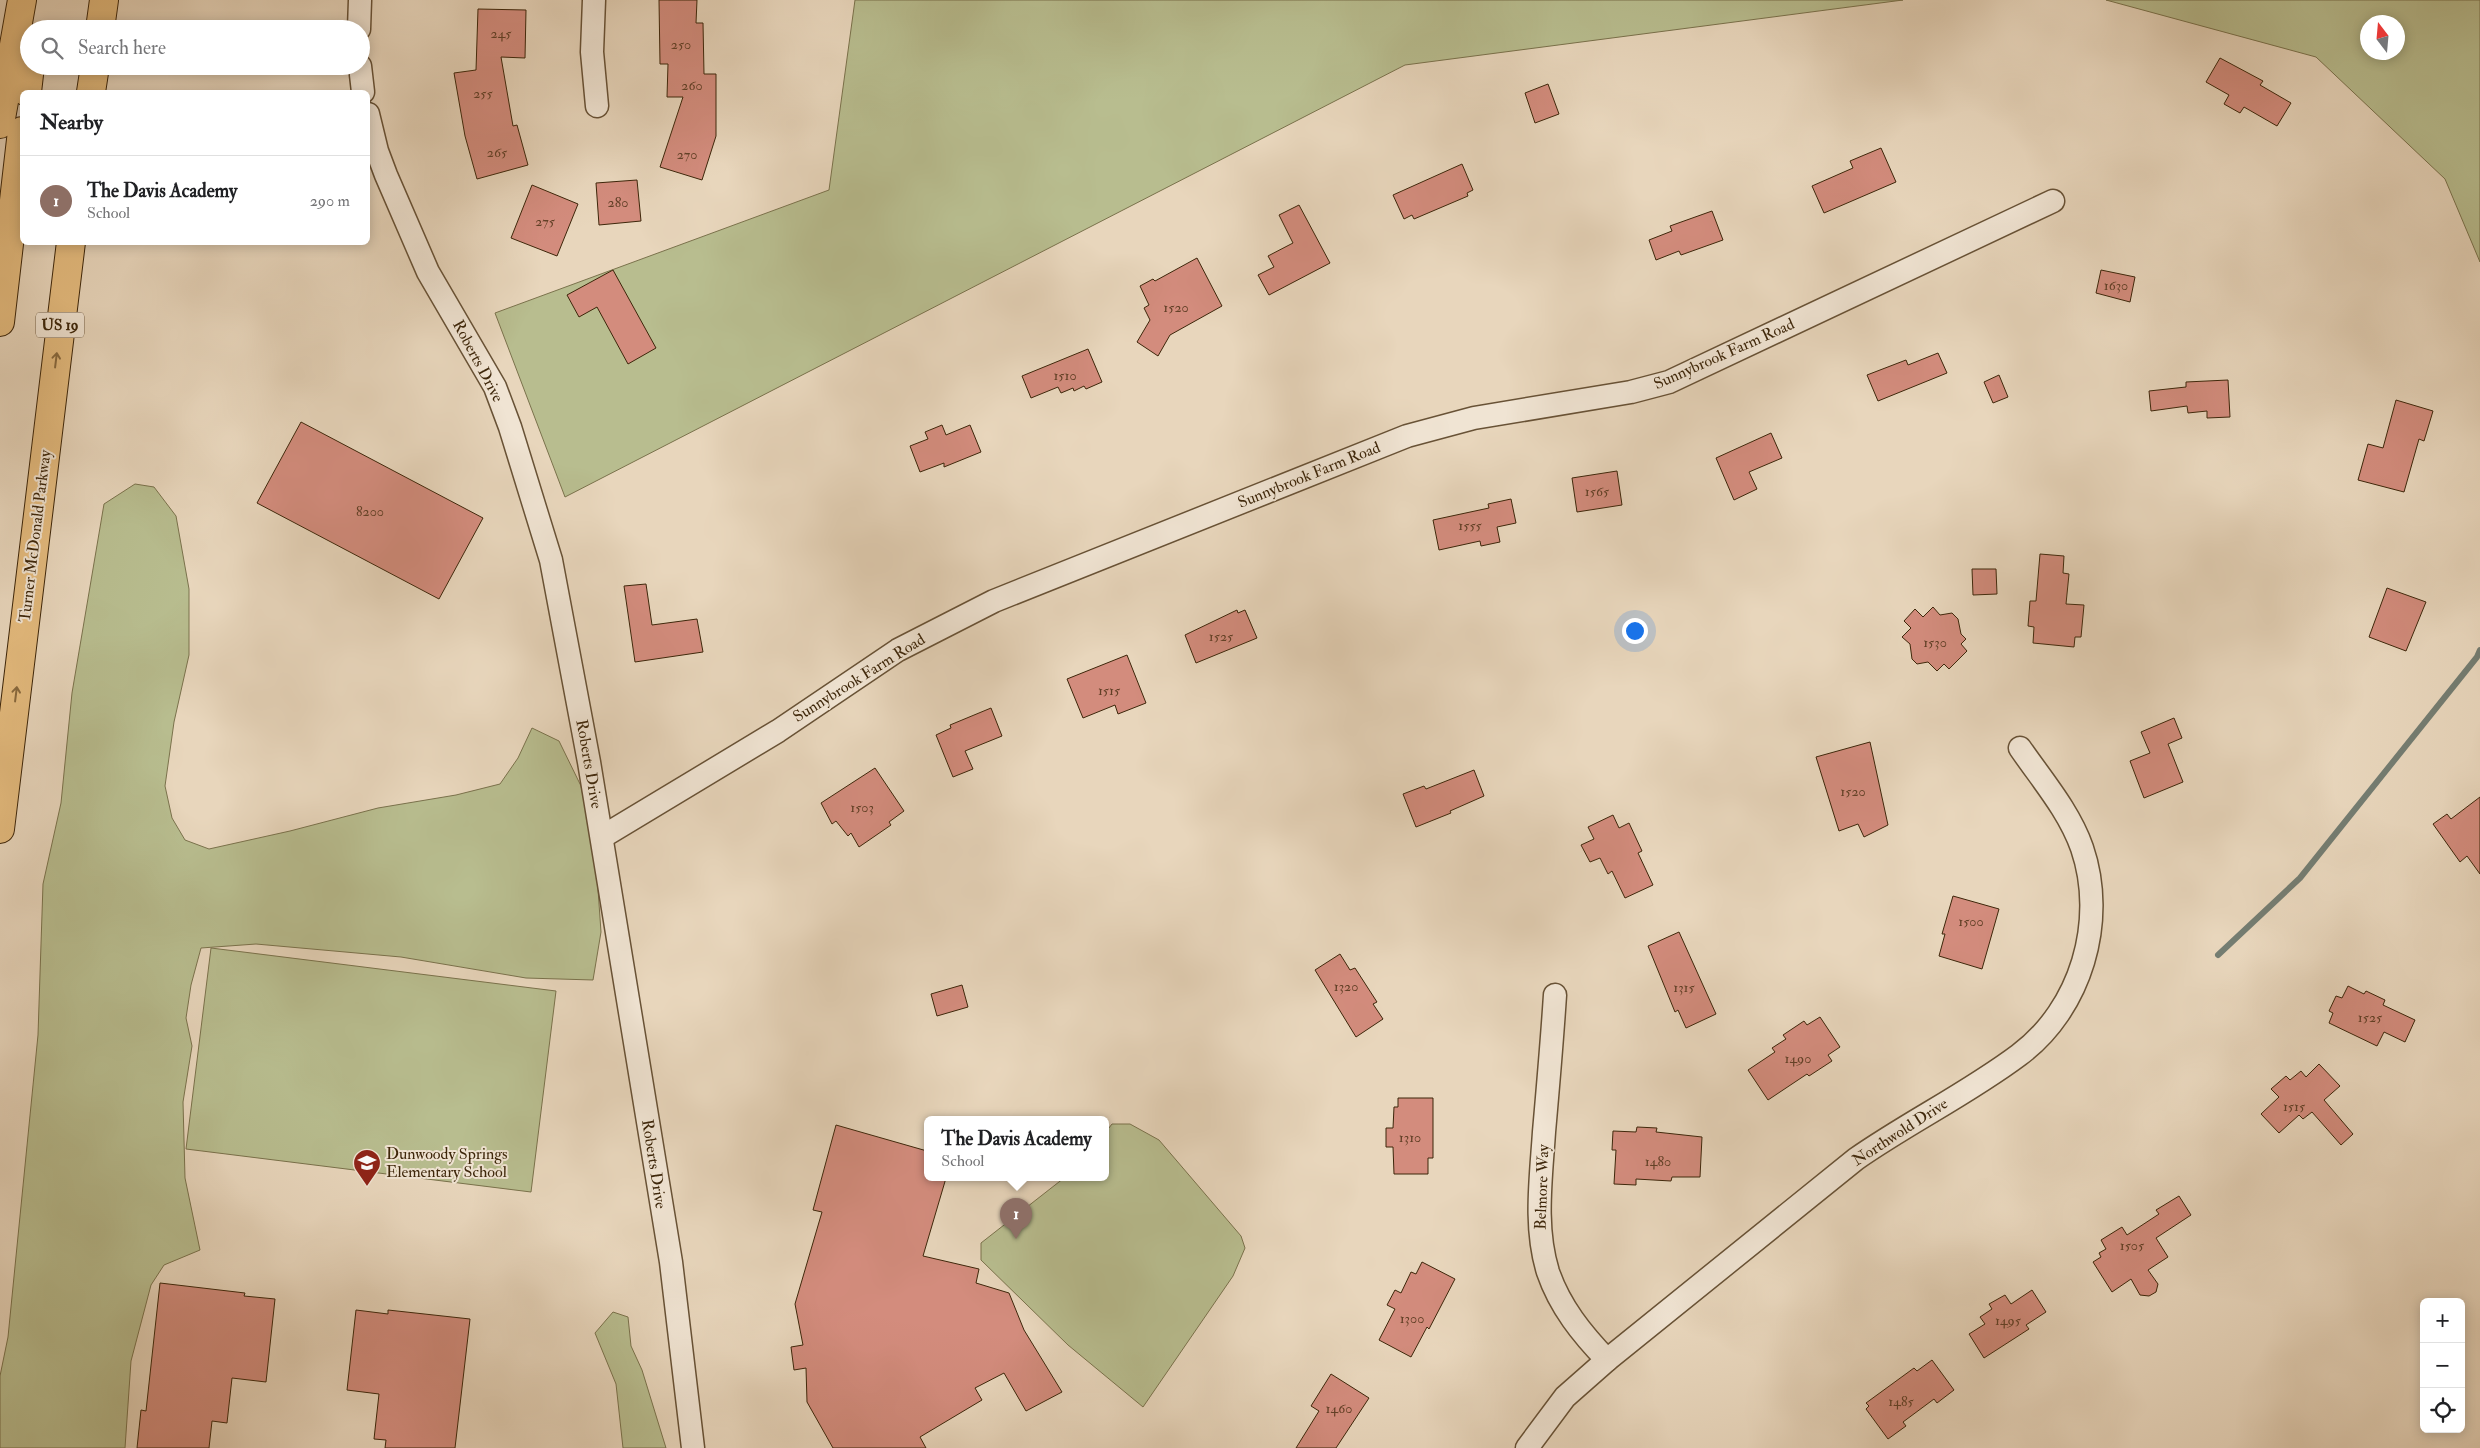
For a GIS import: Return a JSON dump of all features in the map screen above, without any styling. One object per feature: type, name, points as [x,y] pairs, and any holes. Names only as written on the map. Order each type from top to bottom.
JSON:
[{"type":"highway","points":[[0,124],[22,0]]},
{"type":"highway","points":[[35,20],[38,0]]},
{"type":"highway","points":[[97,20],[99,0]]},
{"type":"highway","points":[[101,20],[104,0]]},
{"type":"highway","points":[[27,90],[29,75]]},
{"type":"highway","points":[[90,90],[92,75]]},
{"type":"highway","points":[[0,322],[20,148]]},
{"type":"highway","name":"Turner McDonald Parkway","points":[[0,829],[71,245]]},
{"type":"street","points":[[359,20],[360,0]]},
{"type":"street","points":[[594,0],[592,52],[597,106]]},
{"type":"street","points":[[361,75],[363,90]]},
{"type":"street","name":"Roberts Drive","points":[[370,122],[380,159],[428,272],[495,387],[510,427],[551,560],[602,837],[670,1262],[693,1448]]},
{"type":"street","name":"Sunnybrook Farm Road","points":[[602,837],[778,731],[898,650],[994,601],[1407,436],[1474,418],[1631,392],[1669,382],[2053,201]]},
{"type":"street","name":"Northwold Drive","points":[[1527,1448],[1565,1397],[1607,1360],[1856,1159],[1892,1134],[2019,1055],[2041,1035],[2062,1010],[2078,978],[2088,944],[2092,909],[2089,876],[2082,848],[2069,818],[2020,748]]},
{"type":"street","name":"Belmore Way","points":[[1555,995],[1539,1199],[1541,1240],[1549,1273],[1562,1304],[1581,1333],[1607,1360]]},
{"type":"green space","points":[[855,0],[1903,0],[1405,65],[565,497],[495,313],[829,190]]},
{"type":"green space","points":[[2106,0],[2480,0],[2480,262],[2445,179],[2316,57]]},
{"type":"green space","points":[[135,484],[154,487],[176,516],[189,589],[189,655],[174,722],[165,786],[172,818],[185,840],[209,849],[290,831],[378,808],[456,795],[500,784],[518,758],[532,728],[559,741],[581,786],[596,861],[601,932],[593,980],[526,978],[401,957],[256,944],[201,948],[191,985],[186,1018],[192,1046],[183,1102],[185,1178],[200,1250],[164,1265],[151,1285],[131,1361],[125,1448],[0,1448],[0,1376],[8,1337],[38,1035],[43,884],[61,803],[72,693],[104,504]]},
{"type":"green space","points":[[211,948],[556,991],[531,1192],[186,1149]]},
{"type":"green space","points":[[1112,1124],[1130,1124],[1159,1140],[1241,1236],[1245,1248],[1233,1276],[1143,1407],[1068,1345],[981,1260],[981,1243],[1060,1181],[1109,1181],[1109,1128]]},
{"type":"green space","points":[[613,1312],[628,1317],[631,1346],[642,1370],[666,1448],[623,1448],[616,1384],[595,1333]]},
{"type":"building","points":[[659,0],[697,0],[696,23],[703,23],[704,74],[716,74],[716,136],[702,180],[660,167],[683,97],[667,97],[668,64],[660,64]]},
{"type":"building","points":[[478,9],[526,10],[525,58],[501,57],[513,126],[517,125],[528,165],[477,179],[465,136],[454,73],[476,70]]},
{"type":"building","points":[[2220,58],[2263,81],[2260,85],[2291,103],[2277,126],[2244,107],[2240,113],[2224,104],[2229,95],[2206,82]]},
{"type":"building","points":[[1548,84],[1559,114],[1535,123],[1525,93]]},
{"type":"building","points":[[1881,148],[1896,182],[1824,213],[1812,186],[1853,168],[1850,161]]},
{"type":"building","points":[[1462,164],[1473,190],[1467,193],[1468,196],[1414,219],[1412,215],[1404,219],[1393,195]]},
{"type":"building","points":[[637,180],[641,221],[599,225],[596,183]]},
{"type":"building","points":[[532,185],[578,204],[557,256],[511,238]]},
{"type":"building","points":[[1299,205],[1330,263],[1269,295],[1258,275],[1274,267],[1268,256],[1293,243],[1279,215]]},
{"type":"building","points":[[1712,211],[1723,240],[1681,255],[1679,251],[1656,260],[1649,240],[1672,231],[1670,226]]},
{"type":"building","points":[[1197,258],[1222,306],[1170,335],[1158,356],[1137,342],[1150,320],[1144,308],[1149,305],[1140,286],[1153,279],[1155,281]]},
{"type":"building","points":[[613,270],[656,348],[628,364],[597,307],[579,317],[567,295]]},
{"type":"building","points":[[2101,270],[2135,277],[2130,302],[2096,293]]},
{"type":"building","points":[[1088,349],[1102,382],[1086,389],[1084,386],[1074,391],[1073,388],[1061,393],[1058,387],[1031,398],[1022,376]]},
{"type":"building","points":[[1938,353],[1947,373],[1878,401],[1867,375],[1906,360],[1908,365]]},
{"type":"building","points":[[1999,375],[2008,397],[1993,403],[1984,382]]},
{"type":"building","points":[[2228,380],[2230,417],[2207,418],[2207,411],[2188,413],[2187,406],[2151,411],[2149,391],[2186,387],[2186,382]]},
{"type":"building","points":[[2396,400],[2433,411],[2424,441],[2419,439],[2404,492],[2358,480],[2368,444],[2383,448]]},
{"type":"building","points":[[301,422],[483,518],[439,599],[257,503]]},
{"type":"building","points":[[942,425],[946,435],[970,425],[981,452],[944,467],[944,463],[920,472],[910,446],[928,439],[925,432]]},
{"type":"building","points":[[1771,433],[1782,458],[1749,472],[1757,489],[1734,500],[1716,458]]},
{"type":"building","points":[[1617,471],[1622,505],[1577,512],[1572,478]]},
{"type":"building","points":[[1511,499],[1516,523],[1497,527],[1500,542],[1481,546],[1480,541],[1439,550],[1433,520],[1489,508],[1488,504]]},
{"type":"building","points":[[2040,554],[2064,556],[2063,573],[2069,574],[2066,604],[2084,605],[2081,637],[2075,637],[2074,647],[2033,643],[2034,627],[2028,626],[2030,601],[2036,601]]},
{"type":"building","points":[[1972,569],[1996,569],[1997,594],[1973,595]]},
{"type":"building","points":[[646,584],[652,625],[697,619],[703,652],[635,662],[624,586]]},
{"type":"building","points":[[2387,588],[2426,602],[2406,651],[2369,637]]},
{"type":"building","points":[[1933,607],[1940,615],[1952,613],[1958,619],[1961,634],[1966,639],[1961,644],[1967,651],[1949,669],[1944,664],[1937,671],[1928,662],[1917,664],[1912,659],[1910,644],[1902,637],[1911,628],[1904,621],[1915,609],[1923,617]]},
{"type":"building","points":[[1237,610],[1238,613],[1245,610],[1257,638],[1196,663],[1185,635]]},
{"type":"building","points":[[1127,655],[1146,703],[1118,714],[1115,705],[1083,718],[1067,679]]},
{"type":"building","points":[[991,708],[1002,736],[965,751],[973,769],[953,777],[936,735],[951,728],[950,725]]},
{"type":"building","points":[[2174,718],[2182,738],[2168,744],[2183,782],[2144,798],[2130,761],[2150,753],[2141,732]]},
{"type":"building","points":[[1870,742],[1888,825],[1864,837],[1858,824],[1839,831],[1816,757]]},
{"type":"building","points":[[875,768],[904,811],[889,822],[891,825],[859,847],[851,833],[848,836],[836,821],[832,824],[821,803]]},
{"type":"building","points":[[1474,770],[1484,796],[1450,811],[1451,813],[1416,827],[1403,794],[1424,786],[1426,789]]},
{"type":"building","points":[[2480,797],[2480,874],[2467,856],[2460,862],[2433,824],[2447,814],[2451,819]]},
{"type":"building","points":[[1613,815],[1619,828],[1629,823],[1642,851],[1638,853],[1653,885],[1625,898],[1612,871],[1608,874],[1600,858],[1590,862],[1581,845],[1594,839],[1588,827]]},
{"type":"building","points":[[1953,896],[1999,909],[1982,969],[1939,956],[1945,934],[1942,934]]},
{"type":"building","points":[[1679,932],[1716,1014],[1686,1028],[1678,1010],[1675,1012],[1648,946]]},
{"type":"building","points":[[1340,954],[1350,970],[1355,968],[1377,1002],[1373,1004],[1383,1019],[1356,1037],[1315,970]]},
{"type":"building","points":[[962,985],[968,1007],[937,1016],[931,994]]},
{"type":"building","points":[[2348,986],[2364,994],[2366,991],[2385,1000],[2383,1005],[2415,1020],[2405,1042],[2384,1032],[2377,1046],[2329,1023],[2333,1013],[2329,1011],[2336,996],[2342,998]]},
{"type":"building","points":[[1820,1017],[1840,1047],[1828,1055],[1832,1061],[1809,1076],[1807,1074],[1768,1100],[1748,1070],[1775,1052],[1772,1048],[1786,1039],[1783,1035],[1804,1021],[1807,1025]]},
{"type":"building","points":[[2319,1064],[2340,1086],[2324,1100],[2353,1134],[2341,1145],[2312,1112],[2303,1119],[2299,1115],[2279,1133],[2261,1114],[2279,1097],[2271,1089],[2286,1076],[2290,1080],[2301,1071],[2306,1077]]},
{"type":"building","points":[[1398,1098],[1433,1098],[1433,1158],[1428,1158],[1428,1174],[1394,1174],[1393,1147],[1386,1147],[1386,1128],[1393,1128],[1394,1107],[1398,1107]]},
{"type":"building","points":[[836,1125],[924,1150],[924,1181],[945,1181],[923,1256],[979,1269],[976,1283],[1009,1293],[1024,1330],[1062,1392],[1026,1411],[1004,1373],[975,1388],[982,1400],[920,1437],[926,1448],[833,1448],[807,1402],[806,1368],[794,1370],[791,1347],[803,1345],[795,1304],[822,1212],[813,1210]]},
{"type":"building","points":[[1637,1127],[1657,1128],[1656,1132],[1702,1137],[1700,1177],[1672,1177],[1671,1181],[1636,1179],[1636,1185],[1614,1184],[1616,1150],[1612,1150],[1613,1131],[1636,1132]]},
{"type":"building","points":[[2179,1196],[2191,1215],[2156,1238],[2168,1257],[2148,1270],[2158,1284],[2156,1292],[2149,1296],[2140,1295],[2131,1279],[2112,1292],[2093,1262],[2101,1257],[2099,1253],[2106,1249],[2101,1240],[2122,1227],[2127,1235],[2159,1214],[2156,1210]]},
{"type":"building","points":[[1422,1262],[1455,1279],[1429,1329],[1427,1327],[1411,1357],[1379,1340],[1395,1309],[1387,1305],[1395,1290],[1401,1293],[1411,1272],[1416,1274]]},
{"type":"building","points":[[160,1283],[245,1293],[244,1296],[275,1299],[266,1382],[232,1378],[227,1423],[212,1421],[209,1448],[137,1448],[141,1410],[146,1411]]},
{"type":"building","points":[[2032,1290],[2046,1312],[2026,1325],[2029,1329],[1984,1358],[1969,1334],[1985,1324],[1980,1317],[1992,1309],[1989,1304],[2005,1295],[2011,1304]]},
{"type":"building","points":[[356,1310],[388,1314],[388,1310],[470,1319],[455,1448],[385,1448],[386,1440],[374,1439],[379,1394],[347,1390]]},
{"type":"building","points":[[1932,1360],[1954,1390],[1937,1403],[1934,1399],[1903,1422],[1906,1426],[1888,1439],[1866,1409],[1869,1406],[1866,1403],[1914,1368],[1917,1371]]},
{"type":"building","points":[[1331,1374],[1369,1398],[1336,1448],[1296,1448],[1319,1411],[1311,1406]]},
{"type":"waterway","points":[[2218,955],[2300,878],[2477,657],[2480,650]]},
{"type":"place","name":"Dunwoody Springs Elementary School","points":[[367,1187]]},
{"type":"place","name":"The Davis Academy","points":[[1016,1239]]}]
